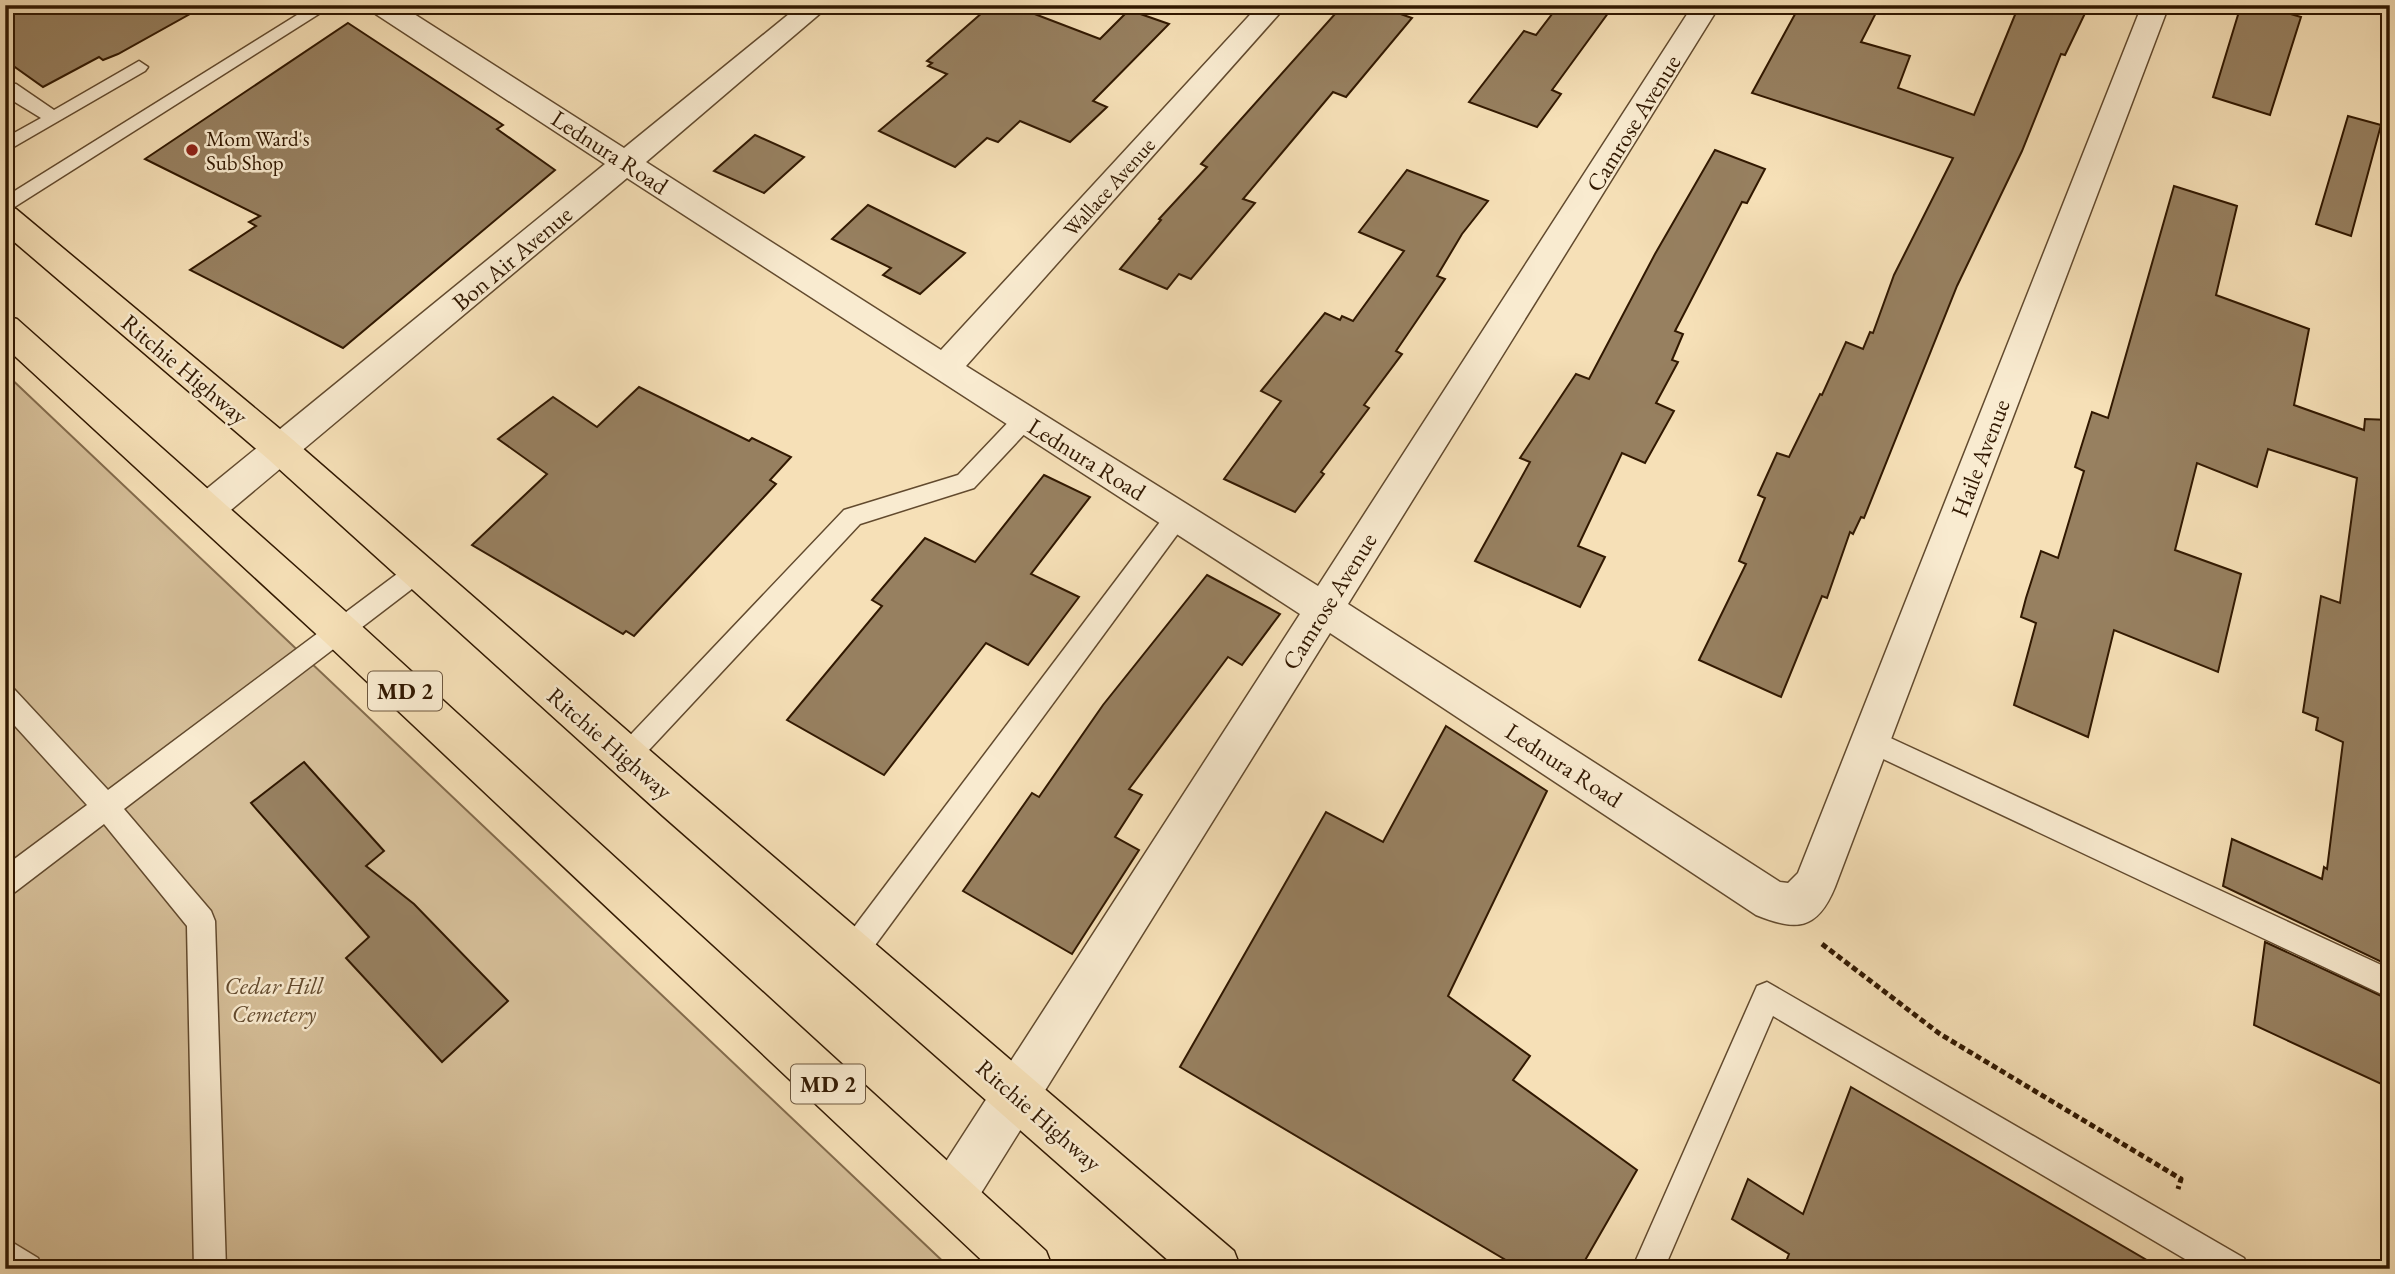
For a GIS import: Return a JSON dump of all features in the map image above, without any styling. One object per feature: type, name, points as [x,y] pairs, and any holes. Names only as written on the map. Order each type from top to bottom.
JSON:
[{"type":"main road","name":"Ritchie Highway","points":[[5,217],[280,449],[626,757],[1216,1269]]},
{"type":"main road","name":"MD 2","points":[[5,328],[340,631],[1028,1269]]},
{"type":"street","name":"Lednura Road","points":[[381,5],[944,369],[1783,903]]},
{"type":"street","name":"Bon Air Avenue","points":[[206,510],[817,5]]},
{"type":"street","name":"Wallace Avenue","points":[[944,369],[1274,5]]},
{"type":"street","name":"Camrose Avenue","points":[[951,1197],[1707,5]]},
{"type":"street","name":"Haile Avenue","points":[[1783,903],[1814,887],[2156,5]]},
{"type":"lane","points":[[5,206],[325,5]]},
{"type":"lane","points":[[5,146],[139,67]]},
{"type":"lane","points":[[5,90],[10,88],[54,118]]},
{"type":"lane","points":[[626,757],[852,517],[966,482],[1024,420]]},
{"type":"lane","points":[[852,953],[1177,517]]},
{"type":"lane","points":[[5,883],[417,572]]},
{"type":"lane","points":[[5,697],[106,807],[201,921],[211,1269]]},
{"type":"lane","points":[[1871,741],[2390,984]]},
{"type":"lane","points":[[1648,1269],[1767,996],[2233,1269]]},
{"type":"lane","points":[[5,1254],[27,1269]]},
{"type":"path","points":[[1783,903],[1806,932],[1940,1034],[2180,1179],[2169,1221],[2164,1228]]},
{"type":"green space","name":"Cedar Hill Cemetery","points":[[5,373],[951,1269],[5,1269]]},
{"type":"building","points":[[5,5],[206,5],[118,54],[103,60],[99,57],[43,87],[5,60]]},
{"type":"building","points":[[991,5],[1011,5],[1100,39],[1129,10],[1169,24],[1093,101],[1107,107],[1070,142],[1020,121],[998,142],[987,138],[955,167],[879,131],[947,74],[928,66],[932,63],[927,61]]},
{"type":"building","points":[[1343,5],[1375,5],[1412,18],[1346,97],[1333,92],[1243,199],[1255,203],[1191,279],[1179,274],[1167,289],[1120,269],[1161,220],[1159,219],[1207,167],[1201,164]]},
{"type":"building","points":[[1559,5],[1614,5],[1552,90],[1561,94],[1537,127],[1469,102],[1524,31],[1536,35]]},
{"type":"building","points":[[1800,5],[1880,5],[1861,42],[1910,56],[1898,88],[1974,115],[2019,5],[2089,5],[2065,55],[2061,54],[2022,151],[1957,286],[1864,518],[1861,517],[1853,534],[1850,532],[1827,598],[1822,596],[1781,697],[1699,660],[1746,564],[1739,561],[1765,498],[1758,495],[1777,453],[1789,457],[1846,342],[1863,349],[1870,332],[1873,333],[1894,275],[1953,158],[1752,93]]},
{"type":"building","points":[[2241,5],[2259,5],[2301,17],[2270,115],[2213,97]]},
{"type":"building","points":[[348,23],[503,125],[497,129],[555,170],[343,348],[190,270],[256,226],[249,222],[260,216],[145,159]]},
{"type":"building","points":[[2348,116],[2381,125],[2351,236],[2316,224]]},
{"type":"building","points":[[755,135],[804,157],[764,193],[714,171]]},
{"type":"building","points":[[1715,150],[1765,169],[1747,203],[1742,202],[1675,331],[1683,334],[1672,360],[1678,362],[1656,403],[1674,411],[1645,463],[1622,453],[1578,546],[1605,557],[1580,607],[1475,561],[1530,462],[1520,458],[1576,374],[1589,379],[1655,254]]},
{"type":"building","points":[[1407,170],[1488,201],[1462,234],[1437,276],[1445,279],[1396,351],[1402,354],[1364,405],[1369,408],[1295,512],[1224,479],[1281,401],[1261,391],[1325,313],[1340,320],[1342,316],[1353,321],[1404,251],[1359,232]]},
{"type":"building","points":[[2174,186],[2237,206],[2216,295],[2309,329],[2294,405],[2364,430],[2365,419],[2390,420],[2390,966],[2223,886],[2232,839],[2322,879],[2324,867],[2327,869],[2343,742],[2316,730],[2318,718],[2303,712],[2321,596],[2340,603],[2357,478],[2268,449],[2257,487],[2197,463],[2175,550],[2241,574],[2218,672],[2114,630],[2088,737],[2014,705],[2036,623],[2021,617],[2026,598],[2041,551],[2058,558],[2084,471],[2075,467],[2092,412],[2108,418]]},
{"type":"building","points":[[868,205],[965,253],[920,294],[883,275],[891,268],[832,239]]},
{"type":"building","points":[[639,387],[749,441],[752,438],[791,457],[770,480],[776,484],[634,636],[626,631],[623,634],[472,545],[547,474],[498,439],[553,397],[597,427]]},
{"type":"building","points":[[1044,475],[1090,497],[1031,574],[1079,597],[1028,665],[986,643],[884,775],[787,720],[882,606],[872,600],[925,538],[975,562]]},
{"type":"building","points":[[1207,575],[1280,614],[1242,665],[1228,657],[1129,789],[1142,795],[1115,837],[1139,850],[1072,954],[963,891],[1032,793],[1039,797],[1103,705]]},
{"type":"building","points":[[1446,726],[1547,791],[1448,996],[1530,1056],[1513,1080],[1637,1170],[1580,1269],[1521,1269],[1180,1067],[1326,812],[1383,842]]},
{"type":"building","points":[[304,762],[384,851],[366,866],[414,904],[508,1001],[442,1062],[346,958],[369,937],[251,803]]},
{"type":"building","points":[[2265,942],[2390,1000],[2390,1088],[2254,1025]]},
{"type":"building","points":[[1851,1087],[2162,1269],[1783,1269],[1789,1254],[1732,1219],[1748,1179],[1803,1214]]},
{"type":"place","name":"Mom Ward's Sub Shop","points":[[192,150]]}]
